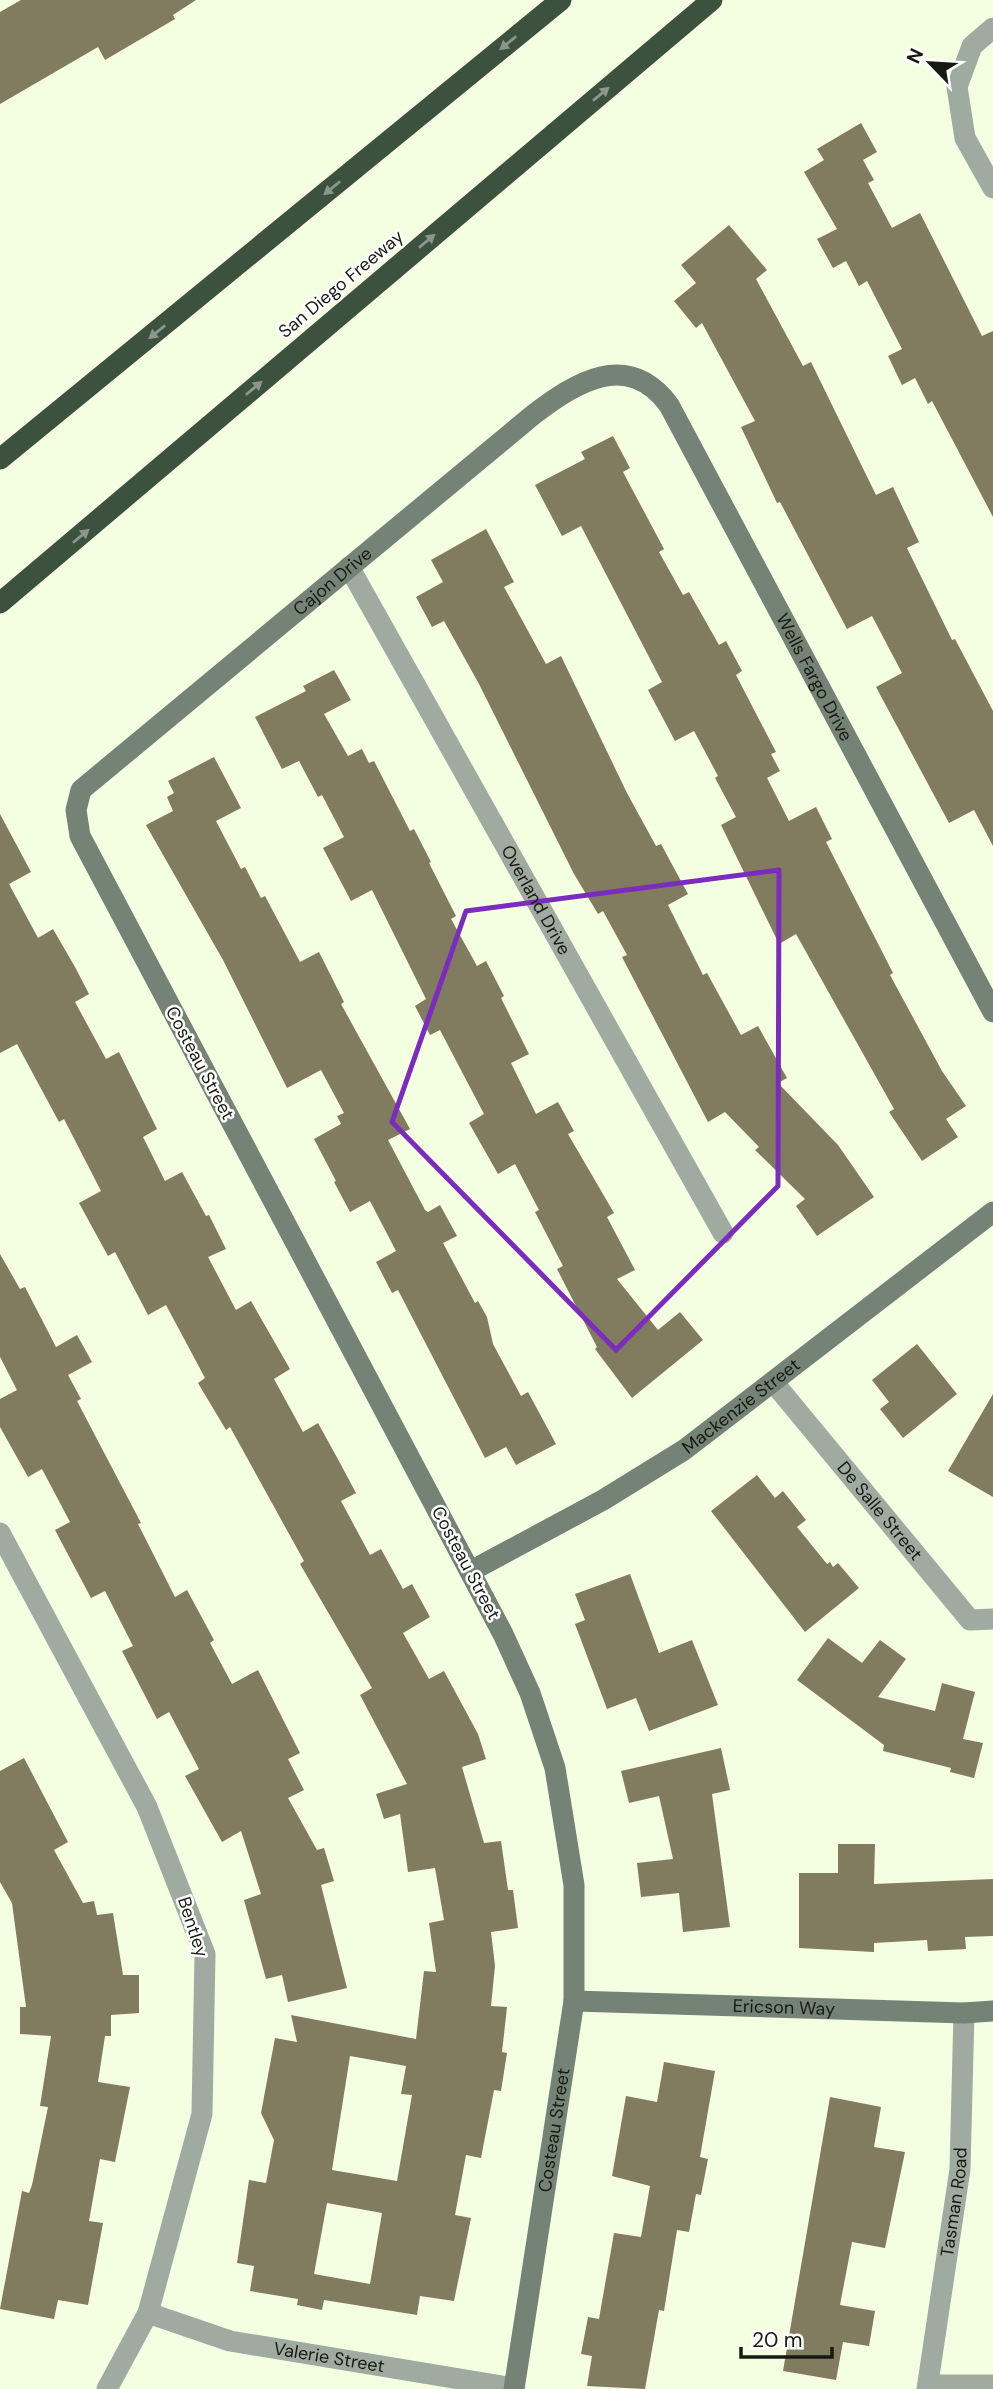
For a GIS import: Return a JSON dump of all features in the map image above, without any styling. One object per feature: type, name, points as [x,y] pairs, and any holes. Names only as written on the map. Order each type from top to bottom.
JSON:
[{"type":"highway","points":[[0,459],[561,0]]},
{"type":"highway","name":"San Diego Freeway","points":[[0,603],[712,0]]},
{"type":"street","points":[[993,28],[972,46],[957,87],[965,138],[993,188]]},
{"type":"street","name":"Cajon Drive","points":[[76,810],[81,790],[349,567],[570,387],[589,378],[608,375]]},
{"type":"street","name":"Wells Fargo Drive","points":[[608,375],[637,380],[662,395],[669,405],[993,1012]]},
{"type":"street","name":"Overland Drive","points":[[349,567],[723,1233]]},
{"type":"street","name":"Costeau Street","points":[[76,810],[80,836],[471,1571],[530,1693],[555,1768],[574,1885],[574,2001],[514,2388]]},
{"type":"street","name":"Mackenzie Street","points":[[471,1571],[603,1500],[672,1457],[774,1383],[993,1212]]},
{"type":"street","name":"De Salle Street","points":[[774,1383],[970,1620],[993,1619]]},
{"type":"street","name":"Bentley","points":[[0,1533],[147,1807],[205,1954],[202,2114],[148,2313],[107,2389]]},
{"type":"street","name":"Ericson Way","points":[[574,2001],[964,2013],[993,2011]]},
{"type":"street","name":"Tasman Road","points":[[928,2387],[960,2169],[964,2013]]},
{"type":"street","name":"Valerie Street","points":[[148,2313],[230,2340],[514,2388]]},
{"type":"street","points":[[928,2387],[993,2385]]},
{"type":"highlighted area","points":[[779,870],[778,1186],[616,1350],[392,1122],[466,911]]},
{"type":"building","points":[[21,0],[196,0],[173,15],[175,19],[105,60],[98,47],[0,104],[0,12]]},
{"type":"building","points":[[861,123],[877,152],[863,160],[874,180],[868,183],[892,228],[920,213],[982,336],[993,331],[993,517],[932,401],[928,404],[915,378],[902,385],[888,356],[902,349],[867,281],[859,286],[846,261],[833,268],[817,239],[837,229],[804,172],[824,160],[817,149]]},
{"type":"building","points":[[729,225],[767,270],[756,279],[803,366],[811,362],[876,495],[893,487],[919,542],[907,548],[952,640],[955,639],[993,711],[993,846],[974,810],[949,823],[876,687],[902,673],[872,616],[847,629],[780,502],[777,503],[741,427],[755,421],[702,323],[696,328],[674,301],[696,283],[681,265]]},
{"type":"building","points":[[613,436],[630,468],[623,472],[664,549],[659,552],[683,595],[689,592],[719,645],[726,641],[742,671],[736,675],[776,752],[771,754],[780,771],[767,778],[789,821],[816,807],[832,839],[826,842],[893,973],[890,975],[942,1071],[966,1106],[946,1119],[958,1137],[922,1161],[889,1112],[894,1109],[796,934],[779,944],[721,825],[736,817],[715,778],[718,776],[694,731],[675,741],[648,690],[662,682],[581,526],[562,536],[535,485],[585,459],[581,452]]},
{"type":"building","points":[[486,529],[514,582],[504,587],[546,664],[561,656],[627,793],[656,846],[661,844],[688,894],[668,905],[703,975],[707,973],[741,1035],[758,1026],[787,1078],[778,1083],[838,1145],[874,1197],[817,1236],[796,1206],[805,1199],[755,1150],[759,1147],[725,1112],[708,1122],[622,957],[627,955],[603,911],[598,914],[574,874],[479,684],[444,621],[432,627],[416,597],[443,582],[431,560]]},
{"type":"building","points":[[334,670],[351,700],[324,714],[348,756],[362,749],[369,763],[374,761],[410,831],[414,829],[431,862],[429,863],[456,916],[451,919],[477,966],[486,961],[529,1054],[511,1063],[536,1114],[558,1102],[574,1131],[568,1134],[614,1213],[607,1217],[635,1270],[617,1279],[658,1330],[680,1312],[703,1340],[632,1398],[595,1349],[597,1347],[557,1269],[563,1266],[535,1212],[539,1210],[515,1164],[498,1174],[469,1123],[484,1114],[440,1030],[430,1035],[415,1006],[426,999],[372,890],[351,901],[323,848],[344,837],[322,795],[318,797],[299,761],[282,769],[255,717],[306,691],[303,686]]},
{"type":"building","points":[[214,757],[241,808],[216,821],[241,869],[245,867],[261,898],[265,896],[300,962],[319,952],[344,1002],[341,1004],[410,1129],[388,1140],[425,1210],[428,1212],[440,1205],[457,1236],[443,1243],[475,1303],[478,1301],[487,1317],[493,1344],[521,1396],[528,1392],[556,1444],[516,1465],[506,1447],[485,1458],[398,1290],[392,1293],[376,1262],[396,1251],[370,1201],[350,1212],[334,1182],[336,1181],[314,1139],[341,1124],[337,1116],[344,1113],[321,1070],[287,1088],[223,960],[146,825],[173,811],[167,797],[174,793],[168,781]]},
{"type":"building","points":[[0,814],[31,872],[9,884],[38,938],[53,929],[75,967],[89,994],[75,1002],[106,1059],[119,1052],[157,1129],[143,1137],[165,1181],[182,1172],[206,1216],[209,1215],[226,1249],[208,1257],[236,1310],[251,1301],[290,1369],[274,1379],[303,1432],[318,1423],[340,1463],[356,1493],[341,1501],[370,1555],[381,1549],[403,1589],[412,1584],[430,1617],[403,1633],[429,1679],[444,1671],[478,1734],[486,1759],[462,1767],[484,1843],[501,1841],[508,1890],[513,1890],[518,1928],[491,1932],[495,1966],[491,2006],[507,2007],[502,2052],[507,2053],[501,2091],[494,2090],[481,2158],[466,2155],[455,2215],[471,2218],[454,2301],[420,2296],[417,2315],[324,2300],[322,2310],[297,2305],[298,2299],[250,2291],[254,2266],[237,2263],[249,2180],[266,2183],[274,2140],[261,2113],[275,2038],[297,2042],[291,2015],[416,2039],[424,1971],[436,1972],[429,1923],[444,1920],[435,1868],[408,1872],[400,1814],[384,1819],[376,1794],[407,1784],[360,1695],[372,1688],[300,1564],[304,1561],[230,1427],[226,1430],[198,1383],[205,1378],[166,1305],[148,1315],[115,1252],[108,1256],[79,1203],[101,1191],[64,1119],[59,1122],[17,1044],[0,1053]],"holes":[[[350,2056],[406,2066],[401,2094],[412,2095],[397,2181],[332,2170]],[[327,2203],[382,2213],[370,2284],[314,2274]]]},
{"type":"building","points":[[0,1254],[20,1289],[25,1287],[56,1347],[77,1335],[92,1362],[68,1375],[81,1399],[77,1401],[141,1523],[138,1524],[175,1597],[187,1590],[214,1640],[210,1643],[232,1684],[258,1670],[300,1753],[288,1759],[304,1790],[288,1798],[317,1850],[324,1848],[334,1881],[321,1885],[347,1988],[288,2002],[282,1975],[266,1979],[244,1900],[261,1894],[241,1831],[222,1842],[185,1776],[199,1769],[169,1712],[157,1719],[122,1651],[133,1646],[105,1591],[91,1598],[55,1530],[70,1522],[42,1469],[28,1477],[0,1427],[0,1399],[17,1390],[0,1357]]},
{"type":"building","points":[[917,1344],[957,1394],[903,1438],[880,1409],[889,1402],[872,1380]]},
{"type":"building","points":[[993,1394],[993,1497],[948,1471]]},
{"type":"building","points":[[757,1475],[775,1498],[783,1491],[806,1520],[797,1527],[827,1564],[830,1562],[833,1567],[838,1563],[859,1588],[805,1632],[711,1511]]},
{"type":"building","points":[[630,1574],[659,1653],[692,1640],[718,1705],[649,1731],[636,1698],[607,1709],[575,1624],[585,1620],[575,1594]]},
{"type":"building","points":[[828,1638],[862,1663],[880,1640],[906,1659],[878,1697],[935,1711],[942,1683],[975,1692],[963,1739],[983,1743],[974,1778],[950,1772],[951,1768],[883,1751],[884,1745],[797,1680]]},
{"type":"building","points":[[721,1748],[730,1790],[712,1794],[730,1927],[683,1932],[679,1893],[641,1897],[637,1863],[673,1859],[659,1796],[629,1803],[621,1771]]},
{"type":"building","points":[[24,1758],[68,1842],[54,1850],[83,1903],[94,1901],[97,1915],[113,1913],[123,1975],[139,1975],[139,2013],[111,2015],[111,2036],[105,2036],[98,2082],[130,2087],[115,2162],[100,2159],[89,2221],[103,2223],[88,2305],[58,2300],[54,2319],[0,2309],[22,2191],[29,2193],[32,2185],[48,2107],[40,2106],[51,2036],[20,2034],[20,2007],[26,2007],[12,1903],[0,1882],[0,1771]]},
{"type":"building","points":[[838,1844],[875,1844],[874,1884],[993,1879],[993,1936],[965,1937],[966,1949],[928,1951],[927,1940],[874,1943],[874,1952],[799,1948],[799,1873],[838,1873]]},
{"type":"building","points":[[664,2062],[715,2071],[700,2157],[708,2159],[701,2195],[696,2194],[689,2232],[677,2230],[664,2311],[659,2310],[645,2389],[587,2386],[592,2356],[581,2354],[588,2317],[599,2319],[614,2233],[641,2237],[650,2186],[612,2176],[626,2096],[657,2102]]},
{"type":"building","points":[[830,2097],[881,2107],[874,2147],[905,2152],[885,2248],[852,2242],[840,2305],[875,2311],[869,2346],[843,2342],[836,2380],[783,2371]]}]
